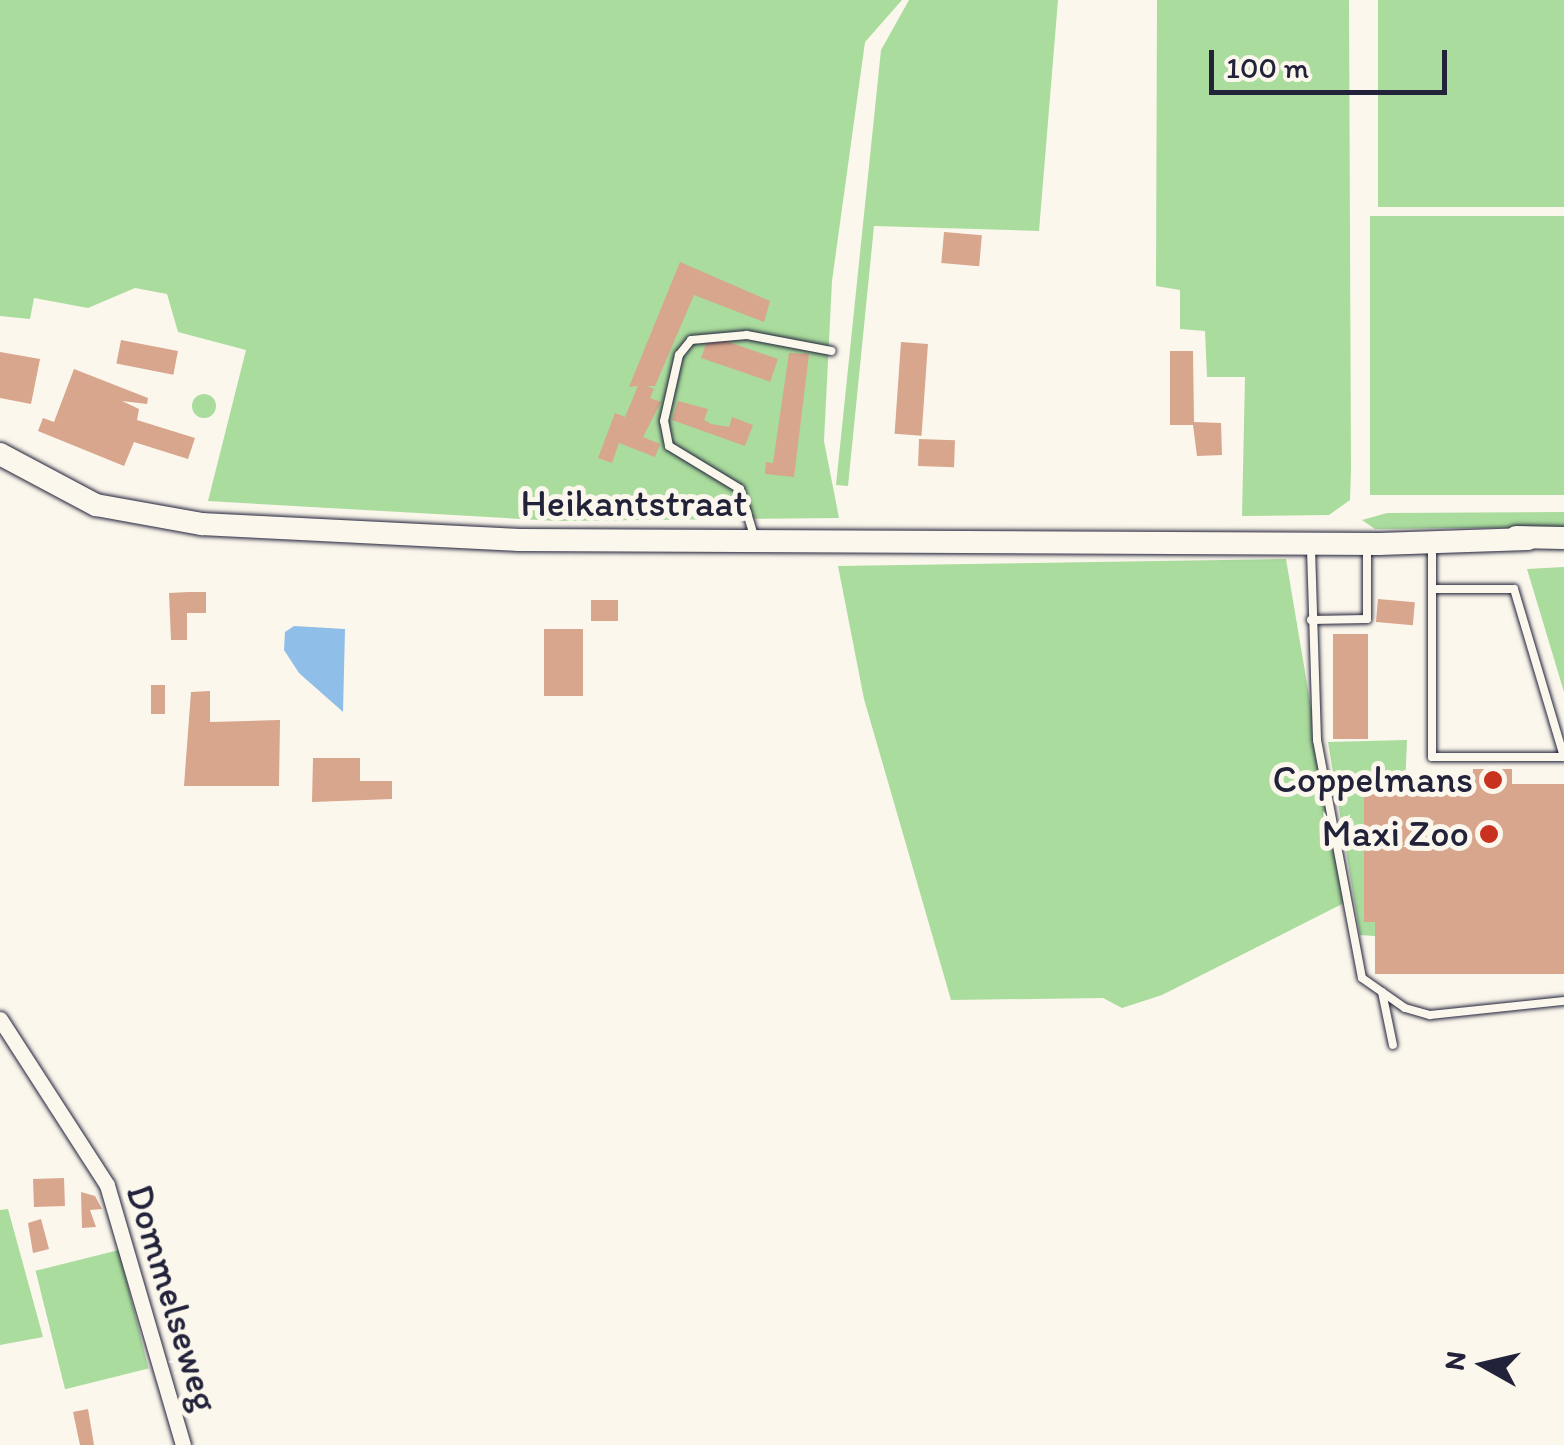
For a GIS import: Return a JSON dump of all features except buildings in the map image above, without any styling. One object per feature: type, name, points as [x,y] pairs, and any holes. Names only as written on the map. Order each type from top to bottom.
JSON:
[{"type":"street","name":"Heikantstraat","points":[[0,454],[96,505],[202,524],[519,540],[1564,538]]},
{"type":"street","name":"Dommelseweg","points":[[0,1019],[107,1185],[184,1445]]},
{"type":"lane","points":[[754,540],[740,489],[678,453],[665,436],[668,386],[679,355],[691,340],[747,335],[832,352]]},
{"type":"lane","points":[[1432,539],[1432,590],[1432,757],[1564,757],[1514,589],[1432,590]]},
{"type":"lane","points":[[1311,540],[1317,740],[1362,978],[1430,1015],[1564,1002]]},
{"type":"lane","points":[[1311,620],[1367,619],[1362,541]]},
{"type":"lane","points":[[1382,992],[1393,1045]]},
{"type":"green space","points":[[0,0],[902,0],[865,42],[832,281],[824,441],[839,518],[556,521],[208,501],[246,350],[178,332],[167,294],[135,288],[88,308],[34,298],[30,319],[0,316]]},
{"type":"green space","points":[[909,0],[1058,0],[1039,231],[874,226],[848,486],[836,485],[881,50]]},
{"type":"green space","points":[[1157,0],[1349,0],[1350,500],[1329,515],[1242,516],[1245,377],[1207,377],[1205,331],[1180,329],[1180,290],[1156,286]]},
{"type":"green space","points":[[1378,0],[1564,0],[1564,207],[1378,207]]},
{"type":"green space","points":[[1370,216],[1564,216],[1564,495],[1370,495]]},
{"type":"green space","points":[[204,394],[213,397],[213,415],[204,418],[195,415],[192,406],[195,397]]},
{"type":"green space","points":[[1564,512],[1564,527],[1375,529],[1362,520],[1387,513]]},
{"type":"green space","points":[[1286,559],[1344,903],[1162,995],[1122,1008],[1103,998],[951,1000],[864,699],[838,566]]},
{"type":"green space","points":[[1564,567],[1564,692],[1527,569]]},
{"type":"green space","points":[[1407,740],[1405,790],[1444,941],[1360,935],[1328,742]]},
{"type":"green space","points":[[8,1209],[43,1337],[0,1345],[0,1210]]},
{"type":"green space","points":[[119,1250],[149,1368],[65,1389],[36,1271]]},
{"type":"water","points":[[294,626],[345,629],[343,712],[299,673],[284,650],[285,632]]},
{"type":"place","name":"Coppelmans","points":[[1493,780]]},
{"type":"place","name":"Maxi Zoo","points":[[1489,834]]}]
